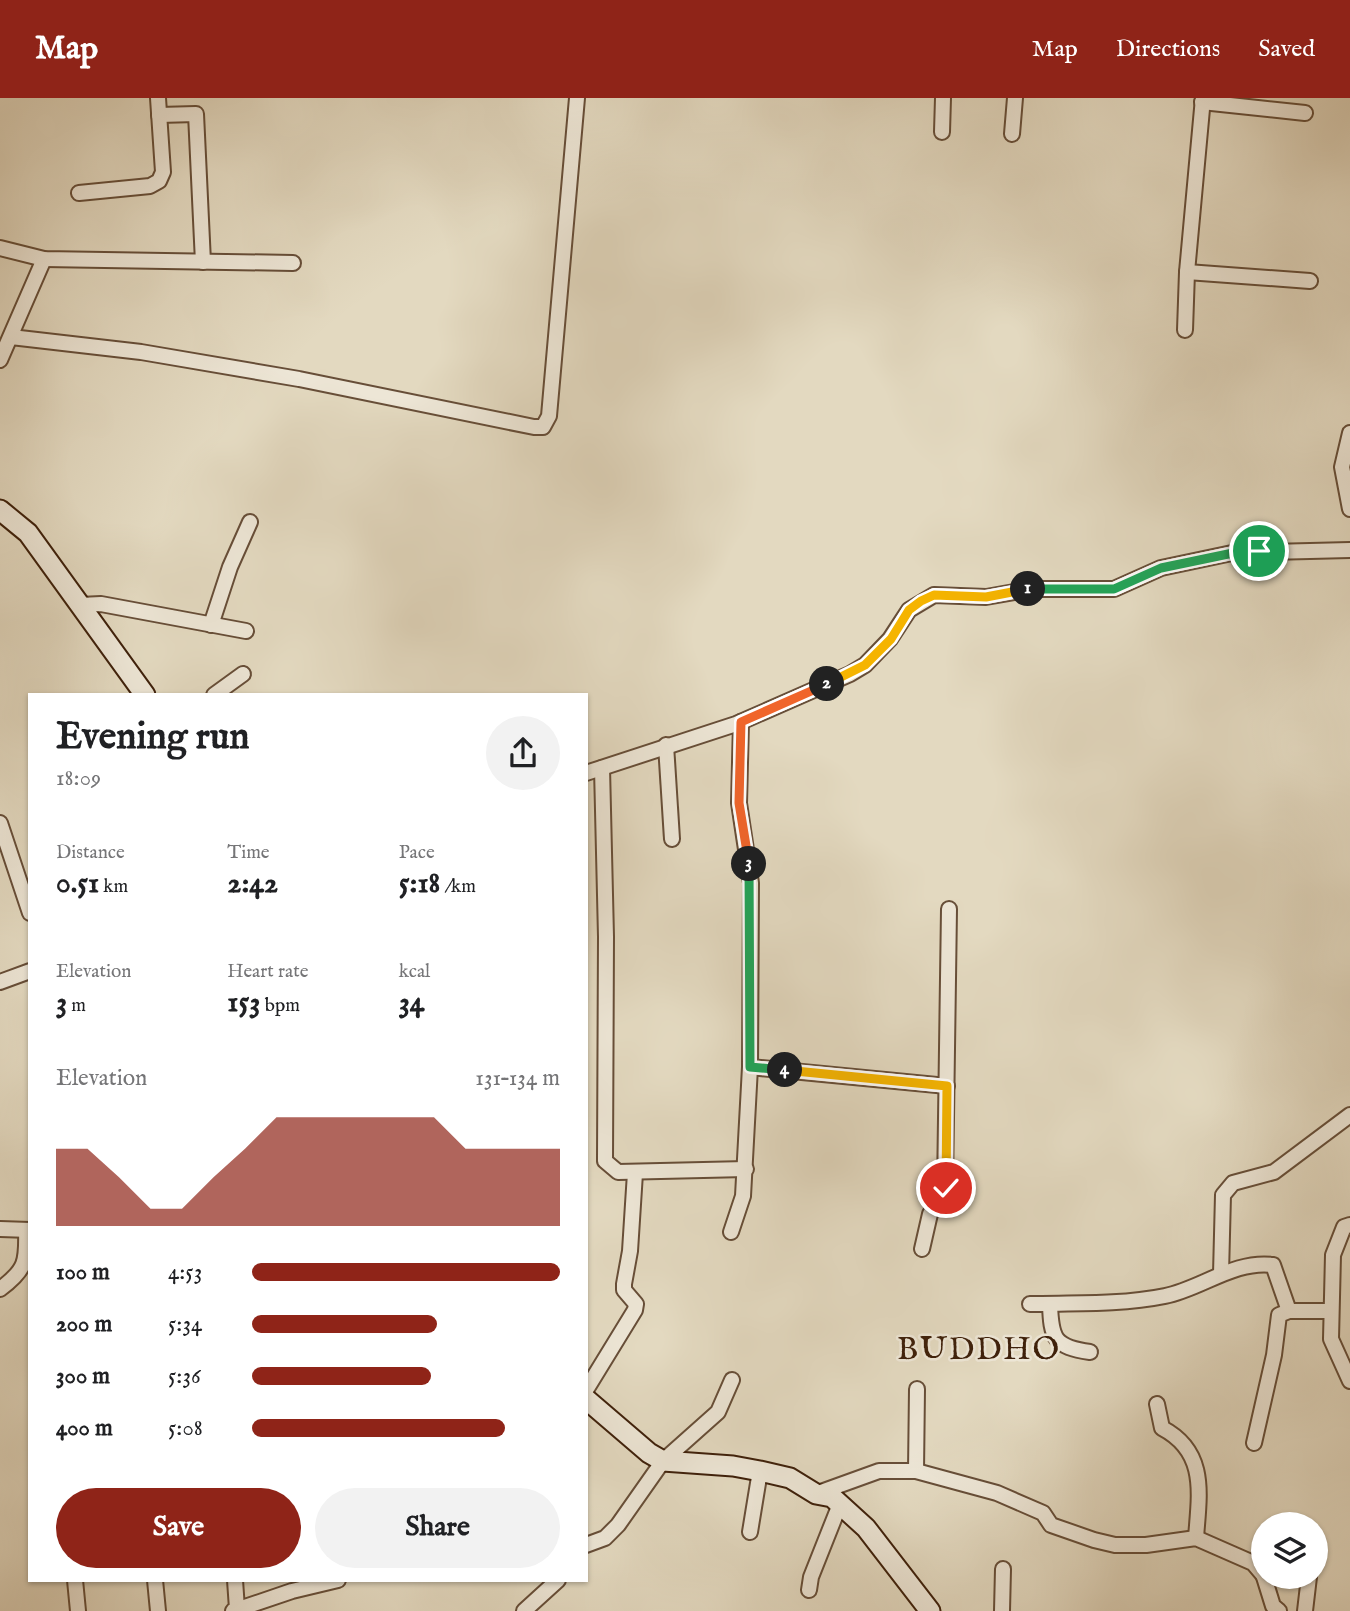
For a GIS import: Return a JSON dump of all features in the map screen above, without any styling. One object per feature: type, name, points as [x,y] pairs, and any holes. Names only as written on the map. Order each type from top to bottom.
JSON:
[{"type":"street","points":[[79,193],[150,186],[159,181],[163,172],[158,98]]},
{"type":"street","points":[[11,337],[141,352],[273,374],[543,427],[548,416],[577,98]]},
{"type":"street","points":[[942,132],[943,98]]},
{"type":"street","points":[[1012,134],[1015,98]]},
{"type":"street","points":[[1185,330],[1187,272],[1203,100],[1305,113]]},
{"type":"street","points":[[159,115],[195,114],[202,262]]},
{"type":"street","points":[[0,248],[44,259],[293,262]]},
{"type":"street","points":[[0,360],[44,259]]},
{"type":"street","points":[[1187,272],[1310,281]]},
{"type":"street","points":[[1350,433],[1342,467],[1350,509]]},
{"type":"street","points":[[0,510],[28,533],[144,693]]},
{"type":"street","points":[[211,625],[230,567],[250,522]]},
{"type":"street","points":[[588,772],[741,722],[865,665],[891,639],[909,610],[934,595],[986,597],[1032,589],[1114,589],[1161,568],[1233,553],[1350,550]]},
{"type":"street","points":[[80,605],[101,604],[246,631]]},
{"type":"street","points":[[217,693],[243,674]]},
{"type":"street","points":[[731,1232],[743,1196],[750,1067],[751,883],[739,803],[741,722]]},
{"type":"street","points":[[666,745],[673,839]]},
{"type":"street","points":[[602,768],[606,937],[605,1161],[618,1172],[635,1173],[746,1169]]},
{"type":"street","points":[[0,823],[28,907]]},
{"type":"street","points":[[922,1249],[930,1214],[946,1188],[949,909]]},
{"type":"street","points":[[0,982],[28,972]]},
{"type":"street","points":[[750,1067],[947,1086]]},
{"type":"street","points":[[1221,1274],[1223,1195],[1227,1188],[1233,1183],[1274,1172],[1350,1115]]},
{"type":"street","points":[[588,1387],[635,1310],[636,1304],[624,1290],[624,1284],[631,1251],[635,1173]]},
{"type":"street","points":[[1350,1225],[1344,1227],[1333,1255],[1330,1311],[1333,1347],[1350,1381]]},
{"type":"street","points":[[0,1229],[28,1230],[21,1273],[0,1289]]},
{"type":"street","points":[[1030,1304],[1164,1296],[1221,1274],[1265,1264],[1273,1265],[1289,1311]]},
{"type":"street","points":[[1050,1304],[1051,1332],[1059,1343],[1071,1349],[1090,1352]]},
{"type":"street","points":[[1254,1443],[1274,1355],[1279,1315],[1289,1311],[1330,1311]]},
{"type":"street","points":[[588,1553],[618,1525],[663,1461],[718,1412],[733,1380]]},
{"type":"street","points":[[916,1471],[917,1389]]},
{"type":"street","points":[[588,1401],[663,1461],[733,1465],[790,1478],[816,1494],[832,1497],[866,1528],[930,1611]]},
{"type":"street","points":[[1157,1404],[1162,1428],[1184,1442],[1194,1461],[1200,1491],[1196,1538]]},
{"type":"street","points":[[750,1532],[760,1471]]},
{"type":"street","points":[[816,1494],[879,1471],[916,1471],[997,1493],[1043,1513],[1051,1525],[1094,1540],[1115,1545],[1146,1545],[1196,1538],[1251,1562]]},
{"type":"street","points":[[809,1590],[811,1577],[840,1504]]},
{"type":"street","points":[[588,1544],[605,1538]]},
{"type":"street","points":[[1002,1611],[1003,1569]]},
{"type":"street","points":[[75,1582],[78,1611]]},
{"type":"street","points":[[156,1582],[158,1611]]},
{"type":"street","points":[[235,1582],[235,1610],[291,1586],[322,1582]]},
{"type":"street","points":[[524,1611],[556,1582]]},
{"type":"street","points":[[1268,1589],[1273,1606],[1279,1611]]},
{"type":"street","points":[[1305,1611],[1308,1589]]},
{"type":"district","name":"BUDDHO","points":[[979,1350]]},
{"type":"route","points":[[946,1188],[947,1086],[750,1067],[751,873],[739,803],[741,722],[865,665],[891,639],[909,610],[934,595],[986,597],[1032,589],[1114,589],[1161,568],[1233,553],[1259,551]]}]
